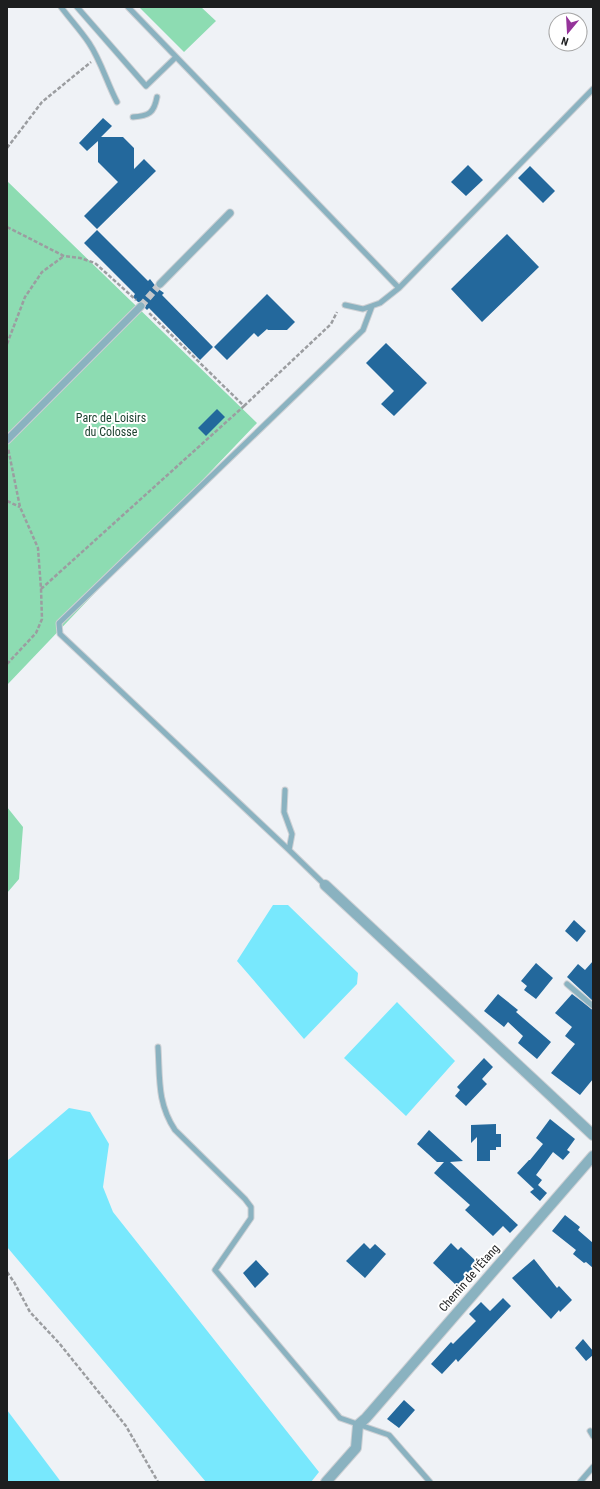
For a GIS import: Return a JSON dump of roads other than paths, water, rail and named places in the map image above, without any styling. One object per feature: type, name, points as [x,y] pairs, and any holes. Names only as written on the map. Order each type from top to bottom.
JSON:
[{"type":"street","points":[[160,284],[230,213]]},
{"type":"street","points":[[7,440],[141,306]]},
{"type":"street","points":[[325,885],[593,1135]]},
{"type":"street","name":"Chemin de l'Étang","points":[[362,1421],[593,1156]]},
{"type":"street","points":[[326,1482],[356,1448],[362,1421]]},
{"type":"lane","points":[[61,7],[89,43],[97,57],[117,102]]},
{"type":"lane","points":[[77,7],[146,86],[176,57]]},
{"type":"lane","points":[[128,7],[399,288]]},
{"type":"lane","points":[[345,305],[363,309],[380,303],[399,288],[593,88]]},
{"type":"lane","points":[[133,117],[144,117],[151,113],[157,97]]},
{"type":"lane","points":[[325,885],[60,634],[59,623],[363,330],[372,306]]},
{"type":"lane","points":[[285,790],[284,812],[292,834],[289,850]]},
{"type":"lane","points":[[567,984],[593,1006]]},
{"type":"lane","points":[[158,1047],[161,1098],[167,1118],[175,1130],[245,1199],[251,1207],[251,1218],[215,1270],[340,1418],[362,1421],[389,1435],[430,1482]]},
{"type":"lane","points":[[580,1482],[593,1466]]},
{"type":"water","points":[[273,905],[288,905],[358,973],[357,984],[304,1039],[237,961]]},
{"type":"water","points":[[397,1002],[455,1061],[406,1116],[344,1058]]},
{"type":"water","points":[[69,1108],[90,1112],[109,1144],[103,1187],[113,1212],[319,1472],[311,1482],[206,1482],[7,1247],[7,1161]]},
{"type":"water","points":[[7,1410],[61,1482],[7,1482]]},
{"type":"tunnel","points":[[141,306],[160,284]]},
{"type":"park label","name":"Parc de Loisirs du Colosse","points":[[111,425]]}]
